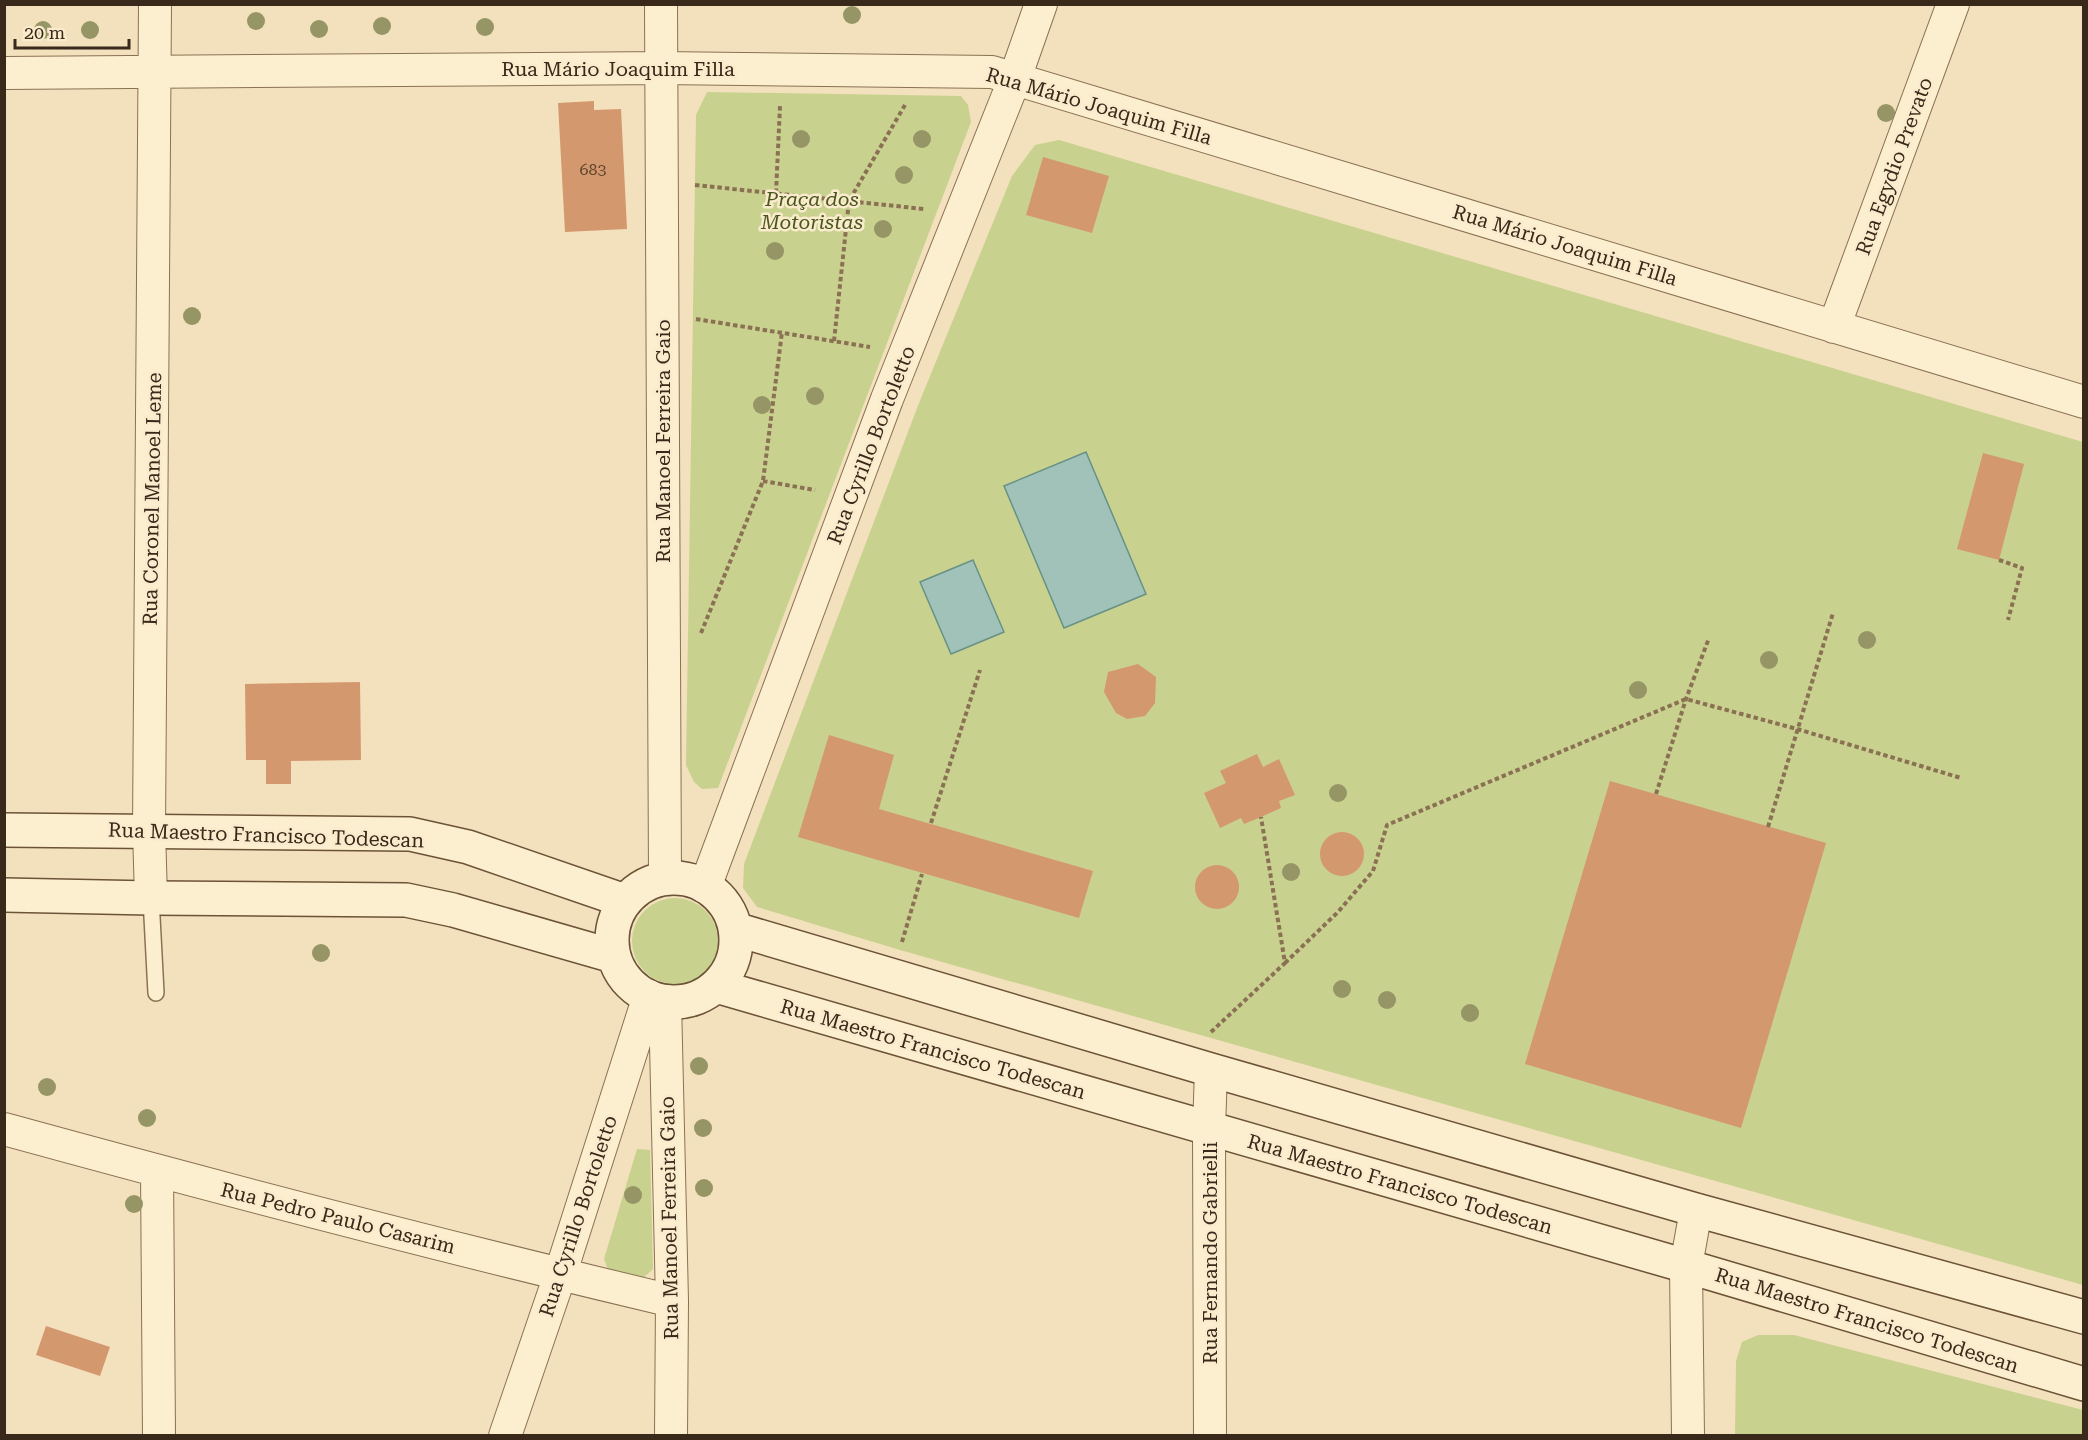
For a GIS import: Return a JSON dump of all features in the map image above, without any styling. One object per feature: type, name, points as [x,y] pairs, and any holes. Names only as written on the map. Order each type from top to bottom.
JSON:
[{"type":"main road","name":"Rua Maestro Francisco Todescan","points":[[4,830],[410,834],[468,847],[625,901]]},
{"type":"main road","points":[[665,878],[686,879],[705,887],[719,897],[730,912],[735,929],[736,945],[733,960],[726,974],[716,986],[701,995],[683,1001],[657,999],[633,987],[621,973],[614,956],[611,937],[615,918],[625,901],[636,890],[650,882],[665,878]]},
{"type":"main road","points":[[4,895],[406,900],[453,910],[614,956]]},
{"type":"main road","points":[[735,929],[1696,1210],[2084,1317]]},
{"type":"main road","name":"Rua Maestro Francisco Todescan","points":[[716,986],[1686,1266],[2084,1384]]},
{"type":"street","name":"Rua Coronel Manoel Leme","points":[[151,898],[149,830],[155,4]]},
{"type":"street","name":"Rua Manoel Ferreira Gaio","points":[[662,4],[665,878]]},
{"type":"street","name":"Rua Cyrillo Bortoletto","points":[[705,887],[883,410],[1015,78],[1041,4]]},
{"type":"street","name":"Rua Egydio Prevato","points":[[1834,327],[1953,4]]},
{"type":"street","name":"Rua Mário Joaquim Filla","points":[[4,73],[661,68],[992,72],[2084,402]]},
{"type":"street","name":"Rua Manoel Ferreira Gaio","points":[[657,999],[672,1301],[671,1436]]},
{"type":"street","name":"Rua Cyrillo Bortoletto","points":[[505,1436],[657,999]]},
{"type":"street","name":"Rua Fernando Gabrielli","points":[[1210,1436],[1209,1129],[1211,1070]]},
{"type":"street","name":"Rua Pedro Paulo Casarim","points":[[4,1129],[560,1275],[672,1301]]},
{"type":"street","points":[[157,1171],[159,1436]]},
{"type":"street","points":[[1688,1436],[1686,1266],[1696,1210]]},
{"type":"lane","name":"Rua Coronel Manoel Leme","points":[[151,898],[156,993]]},
{"type":"path","points":[[834,341],[849,201],[911,95]]},
{"type":"path","points":[[776,193],[780,104]]},
{"type":"path","points":[[695,185],[927,209]]},
{"type":"path","points":[[693,319],[875,348]]},
{"type":"path","points":[[701,633],[763,481],[782,332]]},
{"type":"path","points":[[763,481],[819,491]]},
{"type":"path","points":[[1999,560],[2022,568],[2008,620]]},
{"type":"path","points":[[1768,826],[1833,613]]},
{"type":"path","points":[[1656,794],[1686,699],[1709,638]]},
{"type":"path","points":[[931,823],[980,670]]},
{"type":"path","points":[[1206,1037],[1338,912],[1373,871],[1387,825],[1686,699],[1797,729],[1961,778]]},
{"type":"path","points":[[1261,817],[1285,963]]},
{"type":"path","points":[[900,950],[922,874]]},
{"type":"green space","name":"Praça dos Motoristas","points":[[707,92],[961,96],[968,105],[971,122],[718,788],[702,789],[694,782],[686,765],[696,115]]},
{"type":"green space","points":[[1059,140],[2083,442],[2083,1285],[900,950],[757,907],[743,888],[744,864],[919,403],[1012,176],[1035,145]]},
{"type":"green space","points":[[675,898],[691,902],[705,911],[714,925],[718,941],[714,957],[705,971],[691,980],[675,984],[659,980],[645,971],[636,957],[632,941],[636,925],[645,911],[659,902]]},
{"type":"green space","points":[[637,1149],[650,1150],[653,1269],[641,1280],[609,1272],[604,1259]]},
{"type":"green space","points":[[1758,1335],[1794,1335],[2083,1410],[2083,1435],[1735,1435],[1736,1361],[1742,1342]]},
{"type":"water","points":[[1086,452],[1146,594],[1064,628],[1004,486]]},
{"type":"water","points":[[973,560],[1004,632],[951,654],[920,582]]},
{"type":"building","points":[[594,101],[594,110],[621,109],[627,229],[565,232],[558,103]]},
{"type":"building","points":[[1043,157],[1109,176],[1092,233],[1026,215]]},
{"type":"building","points":[[1983,453],[2024,464],[1999,560],[1957,549]]},
{"type":"building","points":[[1138,664],[1156,677],[1155,703],[1145,716],[1127,719],[1116,713],[1104,692],[1108,672]]},
{"type":"building","points":[[360,682],[361,760],[291,761],[291,784],[266,784],[266,760],[246,760],[245,684]]},
{"type":"building","points":[[829,735],[894,755],[879,809],[1093,871],[1079,918],[798,837]]},
{"type":"building","points":[[1257,754],[1263,767],[1279,759],[1295,795],[1279,801],[1281,808],[1261,817],[1244,824],[1241,818],[1220,828],[1204,793],[1226,783],[1220,771]]},
{"type":"building","points":[[1610,781],[1826,843],[1741,1128],[1525,1064]]},
{"type":"building","points":[[1342,832],[1351,833],[1358,838],[1363,845],[1363,863],[1358,870],[1351,875],[1342,876],[1333,875],[1326,870],[1321,863],[1320,854],[1321,845],[1326,838],[1333,833]]},
{"type":"building","points":[[1217,865],[1226,866],[1233,871],[1238,878],[1238,896],[1233,903],[1226,908],[1217,909],[1208,908],[1201,903],[1196,896],[1195,887],[1196,878],[1201,871],[1208,866]]},
{"type":"building","points":[[46,1326],[110,1347],[100,1376],[36,1355]]}]
